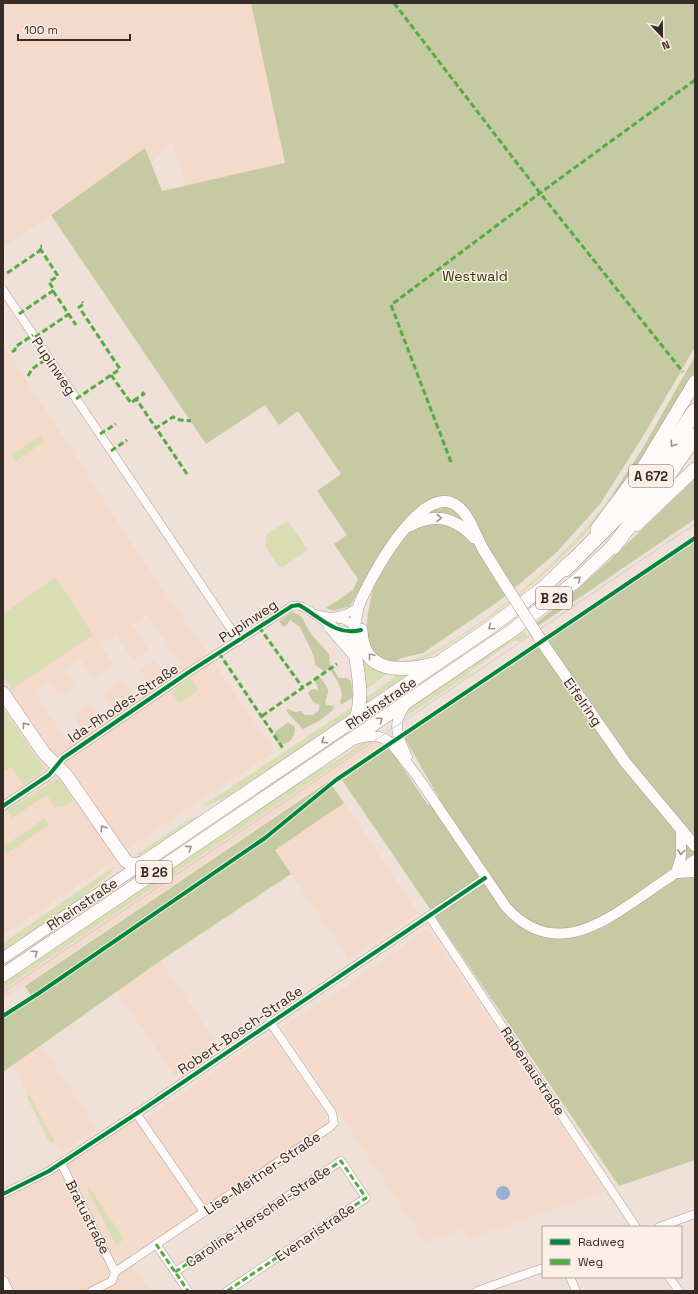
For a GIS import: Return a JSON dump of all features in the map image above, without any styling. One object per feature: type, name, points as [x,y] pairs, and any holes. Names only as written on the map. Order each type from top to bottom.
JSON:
[{"type":"highway","name":"A 672","points":[[565,569],[600,536],[628,505],[655,470],[695,411]]},
{"type":"highway","name":"A 672","points":[[613,547],[674,468],[695,436]]},
{"type":"main road","name":"Rheinstraße","points":[[3,958],[441,661],[510,613],[565,569],[613,510],[646,463],[695,382]]},
{"type":"main road","name":"Rheinstraße","points":[[3,975],[510,632],[576,581],[695,469]]},
{"type":"main road","name":"Eifelring","points":[[357,629],[359,606],[373,577],[403,531],[426,507],[437,502],[448,501],[455,504],[464,513],[501,578],[548,651],[625,762],[688,835],[695,846]]},
{"type":"main road","name":"Eifelring","points":[[403,531],[420,521],[441,517],[460,524],[484,550]]},
{"type":"main road","name":"Eifelring","points":[[357,629],[373,577]]},
{"type":"main road","points":[[331,622],[355,655]]},
{"type":"main road","points":[[357,629],[367,652],[373,660],[386,668],[407,670],[441,661]]},
{"type":"main road","points":[[356,719],[361,693],[355,655],[357,629]]},
{"type":"main road","points":[[3,693],[44,753],[66,775],[125,860],[133,865],[144,862]]},
{"type":"street","name":"Pupinweg","points":[[3,290],[239,640]]},
{"type":"street","name":"Pupinweg","points":[[205,662],[292,606],[299,605],[331,622],[344,631],[357,629]]},
{"type":"street","points":[[331,622],[359,606]]},
{"type":"street","name":"Ida-Rhodes-Straße","points":[[3,806],[49,775],[63,758],[205,662]]},
{"type":"street","points":[[408,700],[399,713],[397,731],[401,743],[417,776]]},
{"type":"street","points":[[347,742],[367,736],[386,739],[391,743],[417,776],[506,907],[524,924],[542,931],[564,934],[600,924],[695,860]]},
{"type":"street","points":[[676,873],[688,835]]},
{"type":"street","points":[[676,873],[695,872]]},
{"type":"street","name":"Robert-Bosch-Straße","points":[[3,1194],[61,1163],[136,1114],[485,878]]},
{"type":"street","name":"Rabenaustraße","points":[[428,916],[635,1226]]},
{"type":"street","name":"Lise-Meitner-Straße","points":[[92,1291],[112,1281],[115,1272],[334,1124],[332,1113],[270,1022]]},
{"type":"street","points":[[136,1114],[204,1212]]},
{"type":"street","name":"Caroline-Herschel-Straße","points":[[175,1272],[341,1161]]},
{"type":"street","name":"Evenaristraße","points":[[227,1291],[366,1198],[341,1161]]},
{"type":"street","name":"Bratustraße","points":[[61,1163],[115,1272]]},
{"type":"street","points":[[661,1226],[695,1214]]},
{"type":"street","points":[[156,1244],[188,1291]]},
{"type":"street","points":[[477,1291],[490,1289],[542,1268]]},
{"type":"street","points":[[570,1278],[576,1291]]},
{"type":"street","points":[[670,1278],[679,1291]]},
{"type":"street","points":[[3,1281],[8,1291]]},
{"type":"shaded area","points":[[3,3],[251,3],[296,173],[192,202],[171,141],[75,250],[51,215],[3,247]]},
{"type":"shaded area","points":[[3,344],[138,553],[275,752],[210,793],[129,848],[112,862],[3,935]],"holes":[[[147,614],[181,664],[165,675],[154,660],[140,670],[150,685],[134,696],[123,681],[104,693],[115,709],[99,720],[88,704],[73,714],[83,730],[67,741],[33,690],[48,680],[60,697],[76,686],[64,669],[80,659],[93,679],[114,665],[101,645],[116,635],[133,661],[149,650],[132,624]]]},
{"type":"shaded area","points":[[374,739],[384,742],[3,999],[3,989]]},
{"type":"shaded area","points":[[344,803],[418,914],[349,959],[275,850]]},
{"type":"shaded area","points":[[428,929],[606,1191],[469,1239],[465,1229],[425,1242],[282,1027],[354,981],[353,979],[398,951],[399,948],[424,930]]},
{"type":"shaded area","points":[[160,961],[219,1046],[175,1076],[117,992]]},
{"type":"shaded area","points":[[266,1036],[274,1038],[326,1115],[327,1121],[325,1125],[133,1265],[151,1291],[11,1291],[3,1274],[3,1198],[125,1124],[133,1121],[138,1123]]},
{"type":"shaded area","points":[[41,1045],[97,1129],[61,1153],[48,1139],[13,1064]]},
{"type":"green space","name":"Westwald","points":[[251,3],[695,3],[695,347],[642,438],[600,504],[557,552],[499,601],[423,653],[401,658],[395,663],[386,662],[373,652],[366,635],[368,612],[374,583],[368,575],[350,606],[334,611],[326,608],[353,590],[358,579],[334,544],[347,535],[317,491],[341,474],[298,411],[279,425],[265,405],[206,444],[51,215],[145,148],[162,191],[285,163]]},
{"type":"green space","points":[[695,356],[695,371],[668,418],[616,498],[612,495],[641,451]]},
{"type":"green space","points":[[41,435],[45,441],[15,462],[11,455]]},
{"type":"green space","points":[[695,479],[695,519],[538,626],[536,623],[598,571]]},
{"type":"green space","points":[[612,495],[616,498],[600,518],[564,555],[526,589],[506,605],[443,649],[428,657],[404,662],[433,651],[451,641],[514,597],[566,549]]},
{"type":"green space","points":[[288,521],[308,550],[283,567],[278,566],[265,546],[267,534]]},
{"type":"green space","points":[[695,538],[695,1160],[619,1186],[342,780],[389,748],[428,805],[439,798],[404,737]]},
{"type":"green space","points":[[56,577],[93,635],[12,689],[3,675],[3,614]]},
{"type":"green space","points":[[292,612],[301,616],[311,634],[329,654],[330,664],[339,678],[346,678],[351,681],[353,697],[341,705],[340,702],[342,693],[337,680],[330,669],[324,671],[315,665],[314,656],[300,627],[290,620],[287,625],[283,627],[279,621]]},
{"type":"green space","points":[[524,631],[527,636],[518,642],[515,640],[469,672],[470,674],[401,720],[409,708],[414,704]]},
{"type":"green space","points":[[359,646],[389,673],[365,690]]},
{"type":"green space","points":[[396,674],[411,674],[363,705],[365,698],[391,680]]},
{"type":"green space","points":[[319,676],[328,688],[325,702],[327,705],[334,706],[333,710],[319,721],[303,729],[286,711],[288,709],[295,712],[301,711],[305,715],[313,715],[318,711],[320,705],[313,702],[308,693],[312,689],[319,690],[314,679]]},
{"type":"green space","points":[[191,678],[199,690],[179,703],[171,692]]},
{"type":"green space","points":[[356,704],[349,716],[232,795],[205,806],[204,805]]},
{"type":"green space","points":[[3,708],[43,767],[41,773],[24,785],[11,767],[3,772]]},
{"type":"green space","points":[[288,722],[295,727],[292,740],[287,743],[279,744],[274,738],[275,732]]},
{"type":"green space","points":[[374,739],[3,989],[3,982],[306,776],[334,762],[366,741]]},
{"type":"green space","points":[[56,779],[62,782],[73,800],[61,808],[59,805],[55,808],[47,795],[12,818],[7,810]]},
{"type":"green space","points":[[329,781],[344,803],[275,850],[291,874],[160,961],[3,1072],[3,1019],[34,1000],[25,986]]},
{"type":"green space","points":[[206,813],[140,858],[137,854],[188,820]]},
{"type":"green space","points":[[44,819],[49,825],[8,853],[3,847]]},
{"type":"green space","points":[[115,866],[112,872],[77,901],[3,950],[3,943]]},
{"type":"green space","points":[[30,1096],[43,1122],[54,1139],[52,1143],[48,1139],[27,1097]]},
{"type":"green space","points":[[89,1187],[124,1239],[116,1245],[87,1188]]},
{"type":"water","points":[[500,1186],[506,1186],[510,1190],[510,1196],[506,1200],[500,1200],[496,1196],[496,1190]]},
{"type":"tram line","points":[[3,992],[695,524]]},
{"type":"marked path","points":[[394,3],[540,193],[683,372]]},
{"type":"marked path","points":[[451,462],[391,305],[540,193],[695,80]]},
{"type":"marked path","points":[[19,314],[54,290],[49,282],[58,276],[39,247],[42,246]]},
{"type":"marked path","points":[[7,273],[41,250]]},
{"type":"marked path","points":[[53,291],[76,325]]},
{"type":"marked path","points":[[76,399],[120,369],[79,307],[84,304],[82,302]]},
{"type":"marked path","points":[[35,337],[69,314]]},
{"type":"marked path","points":[[12,352],[15,350],[15,347],[33,335]]},
{"type":"marked path","points":[[28,376],[32,369],[48,358]]},
{"type":"marked path","points":[[111,375],[131,403],[136,399]]},
{"type":"marked path","points":[[142,392],[144,394],[136,399],[156,428]]},
{"type":"marked path","points":[[187,474],[156,428],[173,417],[180,420],[191,421]]},
{"type":"marked path","points":[[100,434],[116,424]]},
{"type":"marked path","points":[[111,451],[127,440]]},
{"type":"marked path","points":[[259,627],[303,688]]},
{"type":"marked path","points":[[219,653],[284,750]]},
{"type":"marked path","points":[[262,716],[337,664]]},
{"type":"marked path","points":[[175,1272],[341,1161],[366,1198],[227,1291]]},
{"type":"marked path","points":[[156,1244],[188,1291]]},
{"type":"cycle path","points":[[3,1016],[39,993],[265,838],[336,780],[695,538]]},
{"type":"cycle path","points":[[3,806],[49,775],[63,758],[192,670],[292,606],[299,605],[328,624],[344,631],[361,630]]},
{"type":"cycle path","points":[[3,1194],[49,1171],[142,1110],[485,878]]}]
